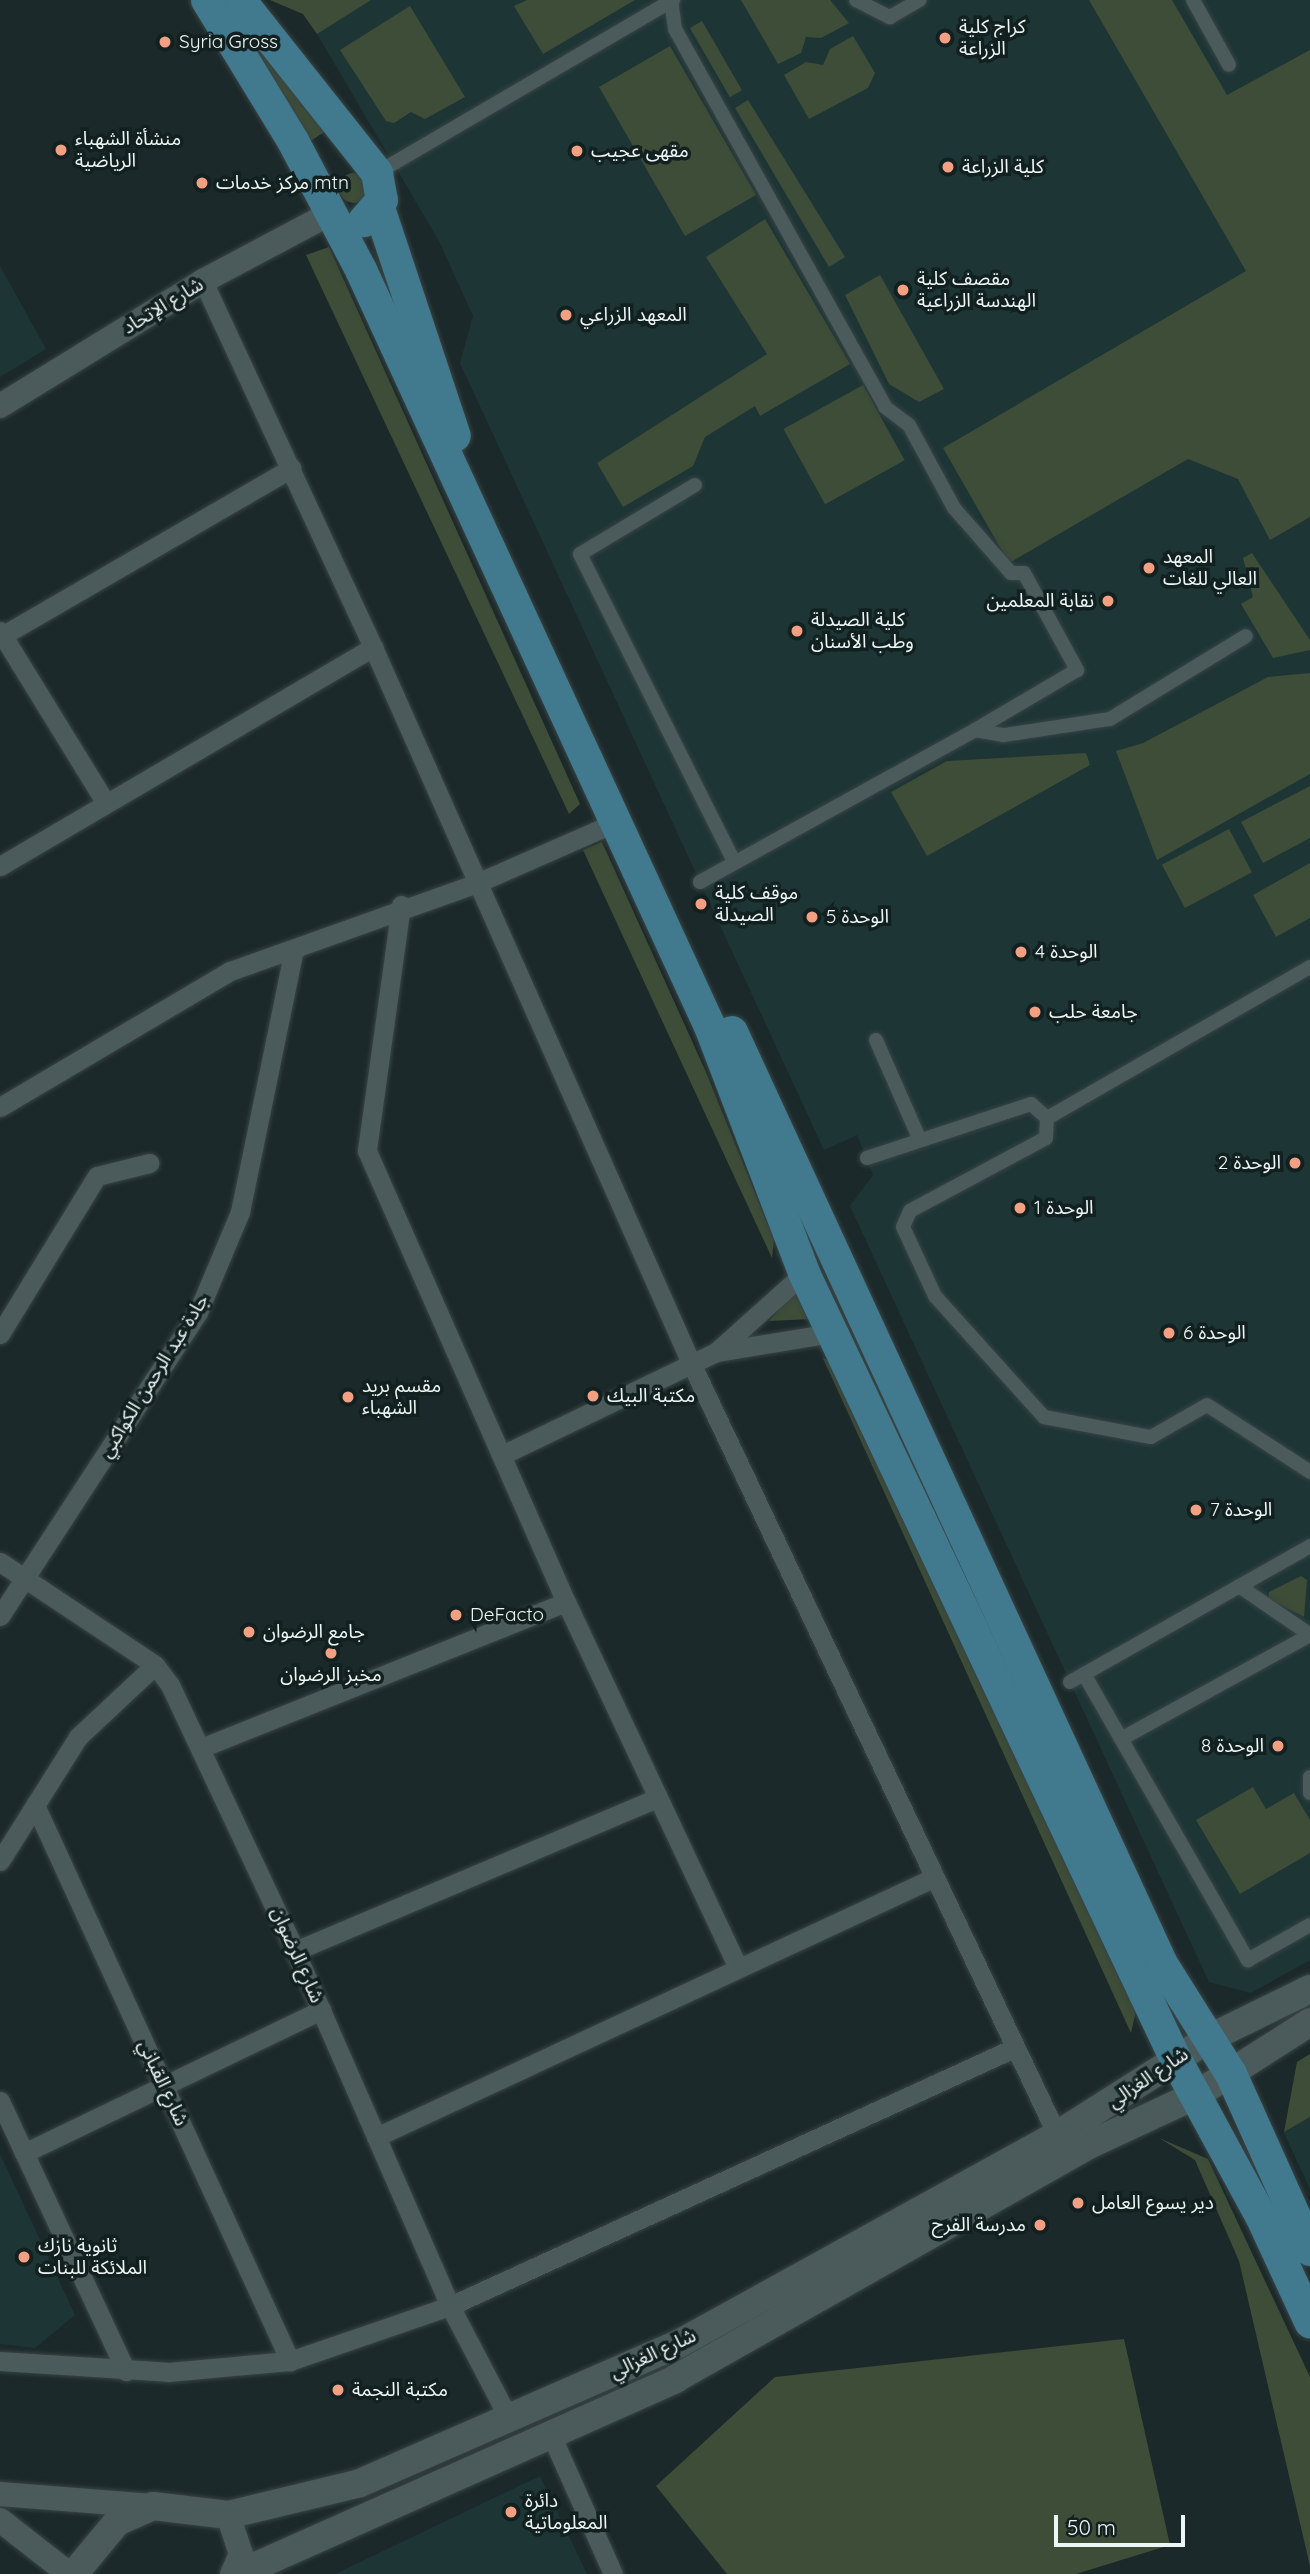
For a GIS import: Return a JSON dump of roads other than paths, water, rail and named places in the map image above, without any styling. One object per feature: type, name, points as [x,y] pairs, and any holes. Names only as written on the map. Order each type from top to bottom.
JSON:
[{"type":"main road","points":[[207,0],[327,204],[611,824],[710,1029],[804,1273],[1175,2057],[1310,2322]]},
{"type":"main road","points":[[240,0],[373,169],[383,191],[379,208],[452,429],[1161,1964],[1231,2074],[1310,2250]]},
{"type":"main road","points":[[327,204],[337,164],[373,169]]},
{"type":"main road","points":[[327,204],[358,223],[379,208]]},
{"type":"main road","name":"شارع الغزالي","points":[[153,2506],[228,2515],[360,2483],[680,2343],[1057,2135],[1175,2057],[1310,1989]]},
{"type":"main road","name":"شارع الغزالي","points":[[238,2574],[552,2438],[674,2379],[1091,2144],[1196,2095],[1310,2022]]},
{"type":"main road","points":[[72,2574],[117,2522],[153,2506]]},
{"type":"street","points":[[373,169],[672,0],[675,29],[885,407],[909,425],[954,508],[1012,573],[1024,573],[1077,670],[975,730],[700,882]]},
{"type":"street","points":[[856,0],[890,17],[920,0]]},
{"type":"street","points":[[1193,0],[1229,65]]},
{"type":"street","name":"شارع الإتحاد","points":[[0,406],[241,260],[327,204]]},
{"type":"street","points":[[203,281],[373,647],[475,884],[691,1363],[1057,2135]]},
{"type":"street","points":[[106,803],[1,635],[291,468]]},
{"type":"street","points":[[695,485],[580,554],[734,862]]},
{"type":"street","points":[[975,730],[1004,735],[1110,719],[1247,636]]},
{"type":"street","points":[[0,866],[373,647]]},
{"type":"street","points":[[0,1107],[230,971],[294,950],[401,905],[475,884],[611,824]]},
{"type":"street","points":[[401,905],[367,1150],[566,1602],[738,1968]]},
{"type":"street","name":"جادة عبد الرحمن الكواكبي","points":[[0,1616],[198,1312],[240,1212],[294,950]]},
{"type":"street","points":[[1047,1118],[1310,967]]},
{"type":"street","points":[[876,1040],[920,1140]]},
{"type":"street","points":[[867,1158],[1031,1104],[1047,1118]]},
{"type":"street","points":[[1047,1118],[1046,1138],[910,1211],[903,1227],[935,1296],[1044,1418],[1152,1437],[1207,1405],[1310,1472]]},
{"type":"street","points":[[0,1335],[97,1176],[149,1163]]},
{"type":"street","points":[[716,1352],[804,1273]]},
{"type":"street","points":[[502,1455],[716,1352],[832,1333]]},
{"type":"street","points":[[1070,1682],[1310,1546]]},
{"type":"street","name":"شارع الرضوان","points":[[0,1562],[155,1665],[201,1748],[295,1951],[450,2306],[509,2419]]},
{"type":"street","points":[[1121,1739],[1309,1634],[1239,1586]]},
{"type":"street","points":[[201,1748],[566,1602]]},
{"type":"street","points":[[0,1861],[78,1737],[155,1665]]},
{"type":"street","points":[[1084,1674],[1248,1960],[1310,1925]]},
{"type":"street","points":[[1310,1777],[1310,1793]]},
{"type":"street","points":[[295,1951],[657,1798]]},
{"type":"street","name":"شارع القباني","points":[[35,1805],[290,2361]]},
{"type":"street","points":[[376,2137],[933,1878]]},
{"type":"street","points":[[24,2154],[321,2010]]},
{"type":"street","points":[[0,2361],[126,2371],[290,2361],[450,2306],[1014,2048]]},
{"type":"street","points":[[0,2101],[126,2371]]},
{"type":"street","points":[[552,2438],[613,2574]]},
{"type":"street","points":[[0,2494],[153,2506]]},
{"type":"street","points":[[228,2515],[241,2554],[232,2574]]},
{"type":"street","points":[[0,2520],[72,2574]]},
{"type":"place","name":"كراج كلية الزراعة","points":[[945,38]]},
{"type":"place","name":"Syria Gross","points":[[165,42]]},
{"type":"place","name":"منشأة الشهباء الرياضية","points":[[61,150]]},
{"type":"place","name":"مقهى عجيب","points":[[577,151]]},
{"type":"place","name":"كلية الزراعة","points":[[948,167]]},
{"type":"place","name":"مركز خدمات mtn","points":[[202,183]]},
{"type":"place","name":"مقصف كلية الهندسة الزراعية","points":[[903,290]]},
{"type":"place","name":"المعهد الزراعي","points":[[566,315]]},
{"type":"place","name":"المعهد العالي للغات","points":[[1149,568]]},
{"type":"place","name":"نقابة المعلمين","points":[[1108,601]]},
{"type":"place","name":"كلية الصيدلة وطب الأسنان","points":[[797,631]]},
{"type":"place","name":"موقف كلية الصيدلة","points":[[701,904]]},
{"type":"place","name":"الوحدة 5","points":[[812,917]]},
{"type":"place","name":"الوحدة 4","points":[[1021,952]]},
{"type":"place","name":"جامعة حلب","points":[[1035,1012]]},
{"type":"place","name":"الوحدة 2","points":[[1295,1163]]},
{"type":"place","name":"الوحدة 1","points":[[1020,1208]]},
{"type":"place","name":"الوحدة 6","points":[[1169,1333]]},
{"type":"place","name":"مكتبة البيك","points":[[593,1396]]},
{"type":"place","name":"مقسم بريد الشهباء","points":[[348,1397]]},
{"type":"place","name":"الوحدة 7","points":[[1196,1510]]},
{"type":"place","name":"DeFacto","points":[[456,1615]]},
{"type":"place","name":"جامع الرضوان","points":[[249,1632]]},
{"type":"place","name":"مخبز الرضوان","points":[[331,1653]]},
{"type":"place","name":"الوحدة 8","points":[[1278,1746]]},
{"type":"place","name":"دير يسوع العامل","points":[[1078,2203]]},
{"type":"place","name":"مدرسة الفرح","points":[[1040,2225]]},
{"type":"place","name":"ثانوية نازك الملائكة للبنات","points":[[24,2257]]},
{"type":"place","name":"مكتبة النجمة","points":[[338,2390]]},
{"type":"place","name":"دائرة المعلوماتية","points":[[511,2512]]}]
